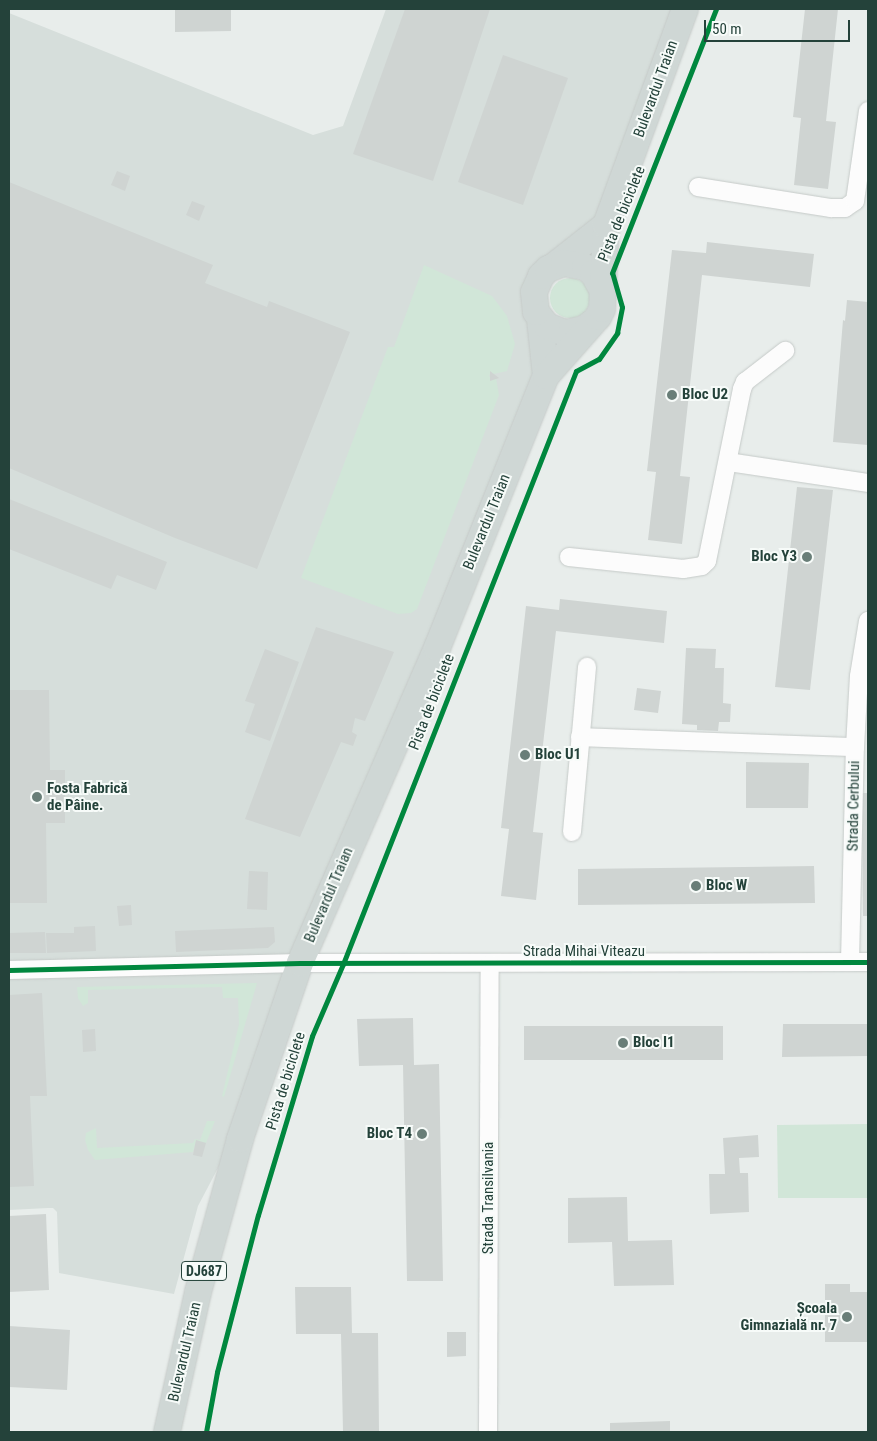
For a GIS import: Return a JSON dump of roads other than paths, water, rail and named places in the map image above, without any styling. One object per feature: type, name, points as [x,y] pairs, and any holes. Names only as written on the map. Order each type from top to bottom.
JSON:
[{"type":"main road","name":"Bulevardul Traian","points":[[167,1432],[194,1308],[240,1138],[300,964],[437,648],[546,376],[602,309],[606,225],[685,9]]},
{"type":"main road","name":"Bulevardul Traian","points":[[546,376],[540,319],[534,302],[534,292],[541,276],[606,225]]},
{"type":"main road","points":[[554,266],[564,263],[584,266],[596,277],[603,291]]},
{"type":"main road","points":[[540,319],[547,326],[565,333],[575,332],[592,323]]},
{"type":"street","points":[[698,187],[831,208],[845,208],[855,201],[868,111]]},
{"type":"street","points":[[569,557],[683,569],[702,566],[709,556],[745,382],[785,351]]},
{"type":"street","points":[[728,462],[868,483]]},
{"type":"street","name":"Strada Cerbului","points":[[850,962],[855,746],[859,676],[868,620]]},
{"type":"street","points":[[572,832],[587,668]]},
{"type":"street","points":[[580,737],[855,746]]},
{"type":"street","name":"Strada Mihai Viteazu","points":[[9,970],[300,964],[868,962]]},
{"type":"street","name":"Strada Transilvania","points":[[488,1432],[490,964]]},
{"type":"place","name":"Bloc U2","points":[[672,395]]},
{"type":"place","name":"Bloc Y3","points":[[807,557]]},
{"type":"place","name":"Bloc U1","points":[[525,755]]},
{"type":"place","name":"Fosta Fabrică de Pâine.","points":[[37,797]]},
{"type":"place","name":"Bloc W","points":[[696,886]]},
{"type":"place","name":"Bloc I1","points":[[623,1043]]},
{"type":"place","name":"Bloc T4","points":[[422,1134]]},
{"type":"place","name":"Școala Gimnazială nr. 7","points":[[847,1317]]}]
